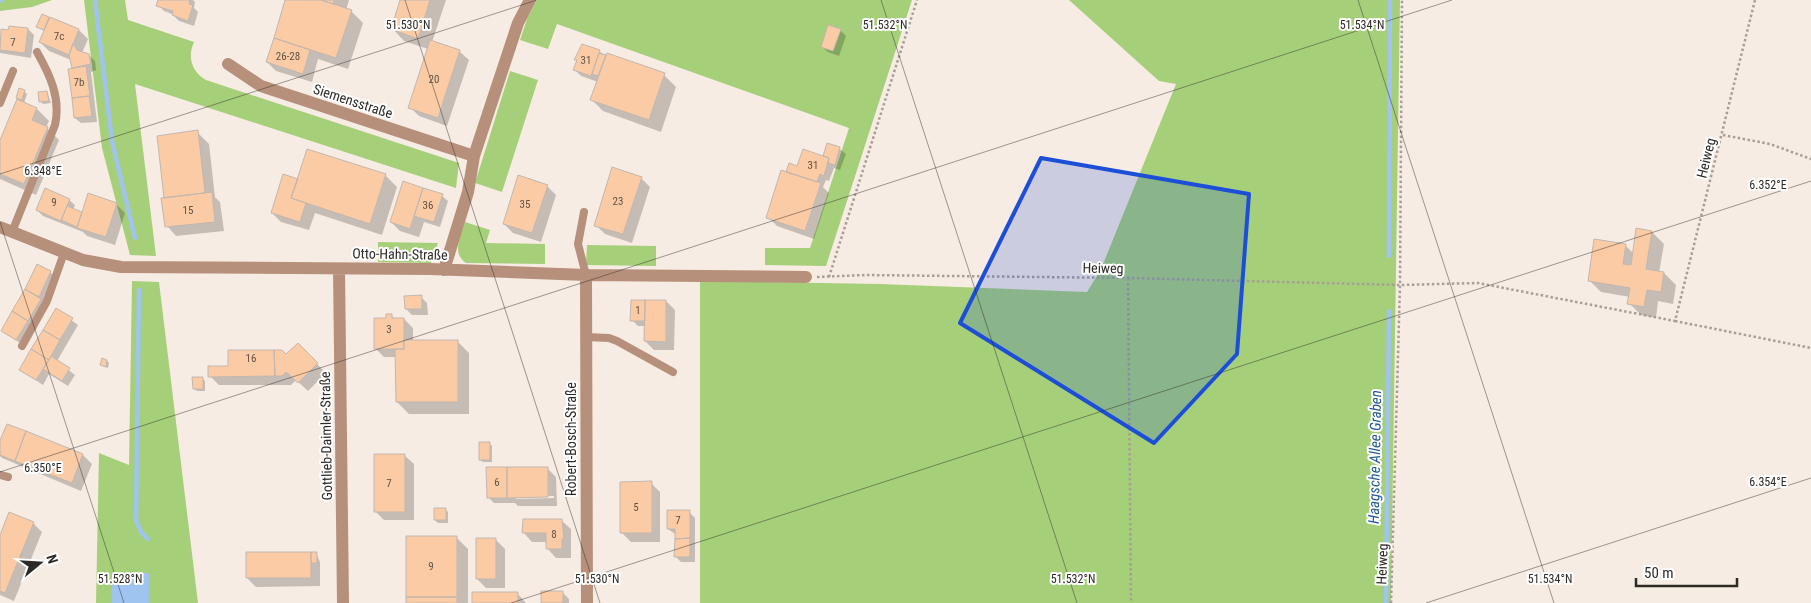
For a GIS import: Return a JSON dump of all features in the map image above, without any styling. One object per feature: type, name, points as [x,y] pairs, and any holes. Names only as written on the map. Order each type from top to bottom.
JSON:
[{"type":"street","points":[[444,270],[468,192],[474,156],[518,23],[530,0]]},
{"type":"street","name":"Siemensstraße","points":[[228,64],[261,86],[474,156]]},
{"type":"street","name":"Otto-Hahn-Straße","points":[[6,230],[83,260],[121,267],[444,270],[586,275],[806,277]]},
{"type":"street","name":"Gottlieb-Daimler-Straße","points":[[339,269],[343,603]]},
{"type":"street","name":"Robert-Bosch-Straße","points":[[586,275],[587,603]]},
{"type":"lane","points":[[6,230],[55,125],[58,111],[52,78],[37,52]]},
{"type":"lane","points":[[0,103],[13,71]]},
{"type":"lane","points":[[584,212],[578,244],[586,275]]},
{"type":"lane","points":[[22,346],[47,301],[64,253]]},
{"type":"lane","points":[[586,337],[609,338],[618,341],[673,372]]},
{"type":"lane","points":[[0,475],[8,478]]},
{"type":"path","points":[[829,277],[917,0]]},
{"type":"path","name":"Heiweg","points":[[1390,603],[1400,285],[1402,0]]},
{"type":"path","name":"Heiweg","points":[[1675,322],[1755,0]]},
{"type":"path","points":[[1723,135],[1770,144],[1811,159]]},
{"type":"path","name":"Heiweg","points":[[806,277],[1128,278],[1400,285],[1478,283],[1811,348]]},
{"type":"path","points":[[1128,278],[1131,603]]},
{"type":"highlighted area","points":[[1041,158],[1249,194],[1237,354],[1154,443],[960,323]]},
{"type":"green space","points":[[0,0],[52,0],[32,7],[0,11]]},
{"type":"green space","points":[[84,0],[125,0],[128,20],[194,42],[191,53],[192,64],[197,73],[206,80],[459,163],[456,188],[135,84],[156,256],[130,255],[102,148]]},
{"type":"green space","points":[[537,0],[912,0],[826,266],[765,265],[765,248],[810,248],[849,128],[557,24],[548,49],[520,40],[527,19]]},
{"type":"green space","points":[[1069,0],[1400,0],[1391,603],[700,603],[700,281],[880,284],[1087,292],[1101,269],[1176,84],[1159,81]]},
{"type":"green space","points":[[510,71],[538,80],[502,192],[475,183]]},
{"type":"green space","points":[[465,222],[490,230],[486,243],[545,244],[545,264],[466,263],[461,259],[458,249]]},
{"type":"green space","points":[[378,242],[438,243],[431,263],[378,262]]},
{"type":"green space","points":[[587,245],[656,246],[656,266],[586,265]]},
{"type":"green space","points":[[132,281],[159,282],[198,603],[149,603],[149,573],[112,573],[112,603],[96,603],[99,453],[129,465]]},
{"type":"water","points":[[112,573],[149,573],[149,603],[112,603]]},
{"type":"building","points":[[158,0],[190,0],[189,4],[193,5],[188,21],[172,15],[173,11],[156,6]]},
{"type":"building","points":[[285,0],[321,0],[352,10],[336,58],[274,38]]},
{"type":"building","points":[[321,0],[334,0],[333,4]]},
{"type":"building","points":[[400,0],[430,0],[418,39],[391,29]]},
{"type":"building","points":[[42,14],[49,17],[44,30],[36,27]]},
{"type":"building","points":[[50,17],[79,29],[69,55],[39,42]]},
{"type":"building","points":[[828,25],[841,29],[833,51],[821,47]]},
{"type":"building","points":[[9,26],[28,28],[25,53],[0,50],[1,29],[8,30]]},
{"type":"building","points":[[274,38],[310,50],[303,74],[266,62]]},
{"type":"building","points":[[430,40],[460,50],[438,118],[408,108]]},
{"type":"building","points":[[73,43],[77,50],[89,54],[91,64],[72,68],[69,55]]},
{"type":"building","points":[[582,44],[600,50],[591,76],[573,70],[577,60],[574,60]]},
{"type":"building","points":[[599,53],[606,55],[598,76],[592,74]]},
{"type":"building","points":[[607,53],[665,73],[649,120],[590,100]]},
{"type":"building","points":[[86,66],[90,96],[72,98],[68,69]]},
{"type":"building","points":[[19,88],[25,90],[22,100],[16,98]]},
{"type":"building","points":[[47,91],[49,101],[39,102],[38,92]]},
{"type":"building","points":[[89,96],[92,116],[74,118],[72,98]]},
{"type":"building","points":[[17,99],[37,108],[32,120],[48,127],[24,184],[0,174],[0,140]]},
{"type":"building","points":[[198,130],[205,193],[164,198],[157,136]]},
{"type":"building","points":[[827,143],[840,147],[835,165],[828,163],[829,158],[823,156]]},
{"type":"building","points":[[307,149],[386,174],[370,224],[291,198]]},
{"type":"building","points":[[803,149],[829,158],[824,176],[820,174],[817,182],[786,172],[789,163],[797,166]]},
{"type":"building","points":[[612,167],[642,177],[623,234],[594,226]]},
{"type":"building","points":[[781,170],[821,183],[805,231],[766,218]]},
{"type":"building","points":[[283,174],[298,179],[291,198],[306,203],[300,222],[271,213]]},
{"type":"building","points":[[518,175],[548,185],[532,233],[503,224]]},
{"type":"building","points":[[403,181],[423,188],[410,229],[390,222]]},
{"type":"building","points":[[45,188],[70,199],[61,221],[36,210]]},
{"type":"building","points":[[423,188],[443,194],[434,222],[414,216]]},
{"type":"building","points":[[212,192],[215,222],[165,227],[161,198]]},
{"type":"building","points":[[88,193],[117,203],[106,237],[77,228]]},
{"type":"building","points":[[67,206],[82,212],[77,227],[61,220]]},
{"type":"building","points":[[1636,228],[1652,231],[1646,269],[1664,272],[1661,292],[1647,290],[1644,307],[1627,304],[1630,288],[1588,281],[1594,239],[1626,244],[1623,264],[1631,265]]},
{"type":"building","points":[[37,264],[51,271],[39,297],[25,289]]},
{"type":"building","points":[[25,289],[41,299],[28,321],[12,311]]},
{"type":"building","points":[[422,295],[422,309],[405,309],[404,296]]},
{"type":"building","points":[[631,300],[645,300],[645,321],[630,321]]},
{"type":"building","points":[[645,300],[666,300],[666,342],[644,341]]},
{"type":"building","points":[[56,308],[73,318],[60,340],[43,330]]},
{"type":"building","points":[[12,311],[28,321],[16,340],[1,331]]},
{"type":"building","points":[[386,314],[392,314],[392,318],[404,318],[404,349],[374,349],[374,318],[386,318]]},
{"type":"building","points":[[43,330],[60,340],[49,360],[31,349]]},
{"type":"building","points":[[404,340],[458,340],[458,402],[396,402],[395,349],[404,349]]},
{"type":"building","points":[[298,343],[318,363],[298,383],[286,372],[282,376],[275,376],[274,350],[282,350],[286,354]]},
{"type":"building","points":[[31,349],[49,360],[36,380],[19,370]]},
{"type":"building","points":[[228,350],[274,350],[275,376],[208,377],[208,366],[228,366]]},
{"type":"building","points":[[51,356],[70,368],[62,381],[43,369]]},
{"type":"building","points":[[102,358],[107,360],[106,367],[100,365]]},
{"type":"building","points":[[192,377],[203,377],[203,389],[193,389]]},
{"type":"building","points":[[7,424],[26,431],[15,461],[0,455],[0,440]]},
{"type":"building","points":[[26,431],[83,454],[72,483],[15,461]]},
{"type":"building","points":[[479,442],[490,442],[490,460],[479,460]]},
{"type":"building","points":[[374,454],[405,454],[405,512],[374,512]]},
{"type":"building","points":[[486,467],[507,467],[507,498],[487,498]]},
{"type":"building","points":[[507,467],[548,467],[548,497],[507,498]]},
{"type":"building","points":[[652,481],[652,533],[620,533],[620,482]]},
{"type":"building","points":[[434,508],[446,508],[446,520],[434,520]]},
{"type":"building","points":[[667,510],[690,510],[690,538],[675,539],[675,529],[667,529]]},
{"type":"building","points":[[9,512],[34,522],[5,593],[0,591],[0,535]]},
{"type":"building","points":[[523,519],[562,519],[564,539],[562,539],[562,549],[546,549],[546,533],[522,533]]},
{"type":"building","points":[[406,536],[457,536],[457,597],[406,597]]},
{"type":"building","points":[[476,538],[496,538],[496,579],[476,579]]},
{"type":"building","points":[[690,538],[690,557],[674,557],[675,539]]},
{"type":"building","points":[[246,552],[311,552],[311,578],[246,578]]},
{"type":"building","points":[[311,552],[317,552],[317,563],[311,563]]},
{"type":"building","points":[[541,591],[563,591],[563,603],[541,603]]},
{"type":"building","points":[[472,592],[518,592],[518,603],[472,603]]},
{"type":"building","points":[[406,597],[457,597],[457,603],[406,603]]},
{"type":"waterway","points":[[95,0],[112,141],[135,238]]},
{"type":"waterway","name":"Haagsche Allee Graben","points":[[1389,256],[1390,0]]},
{"type":"waterway","points":[[139,290],[136,520],[141,532],[148,539]]},
{"type":"waterway","name":"Haagsche Allee Graben","points":[[1386,603],[1389,311]]}]
